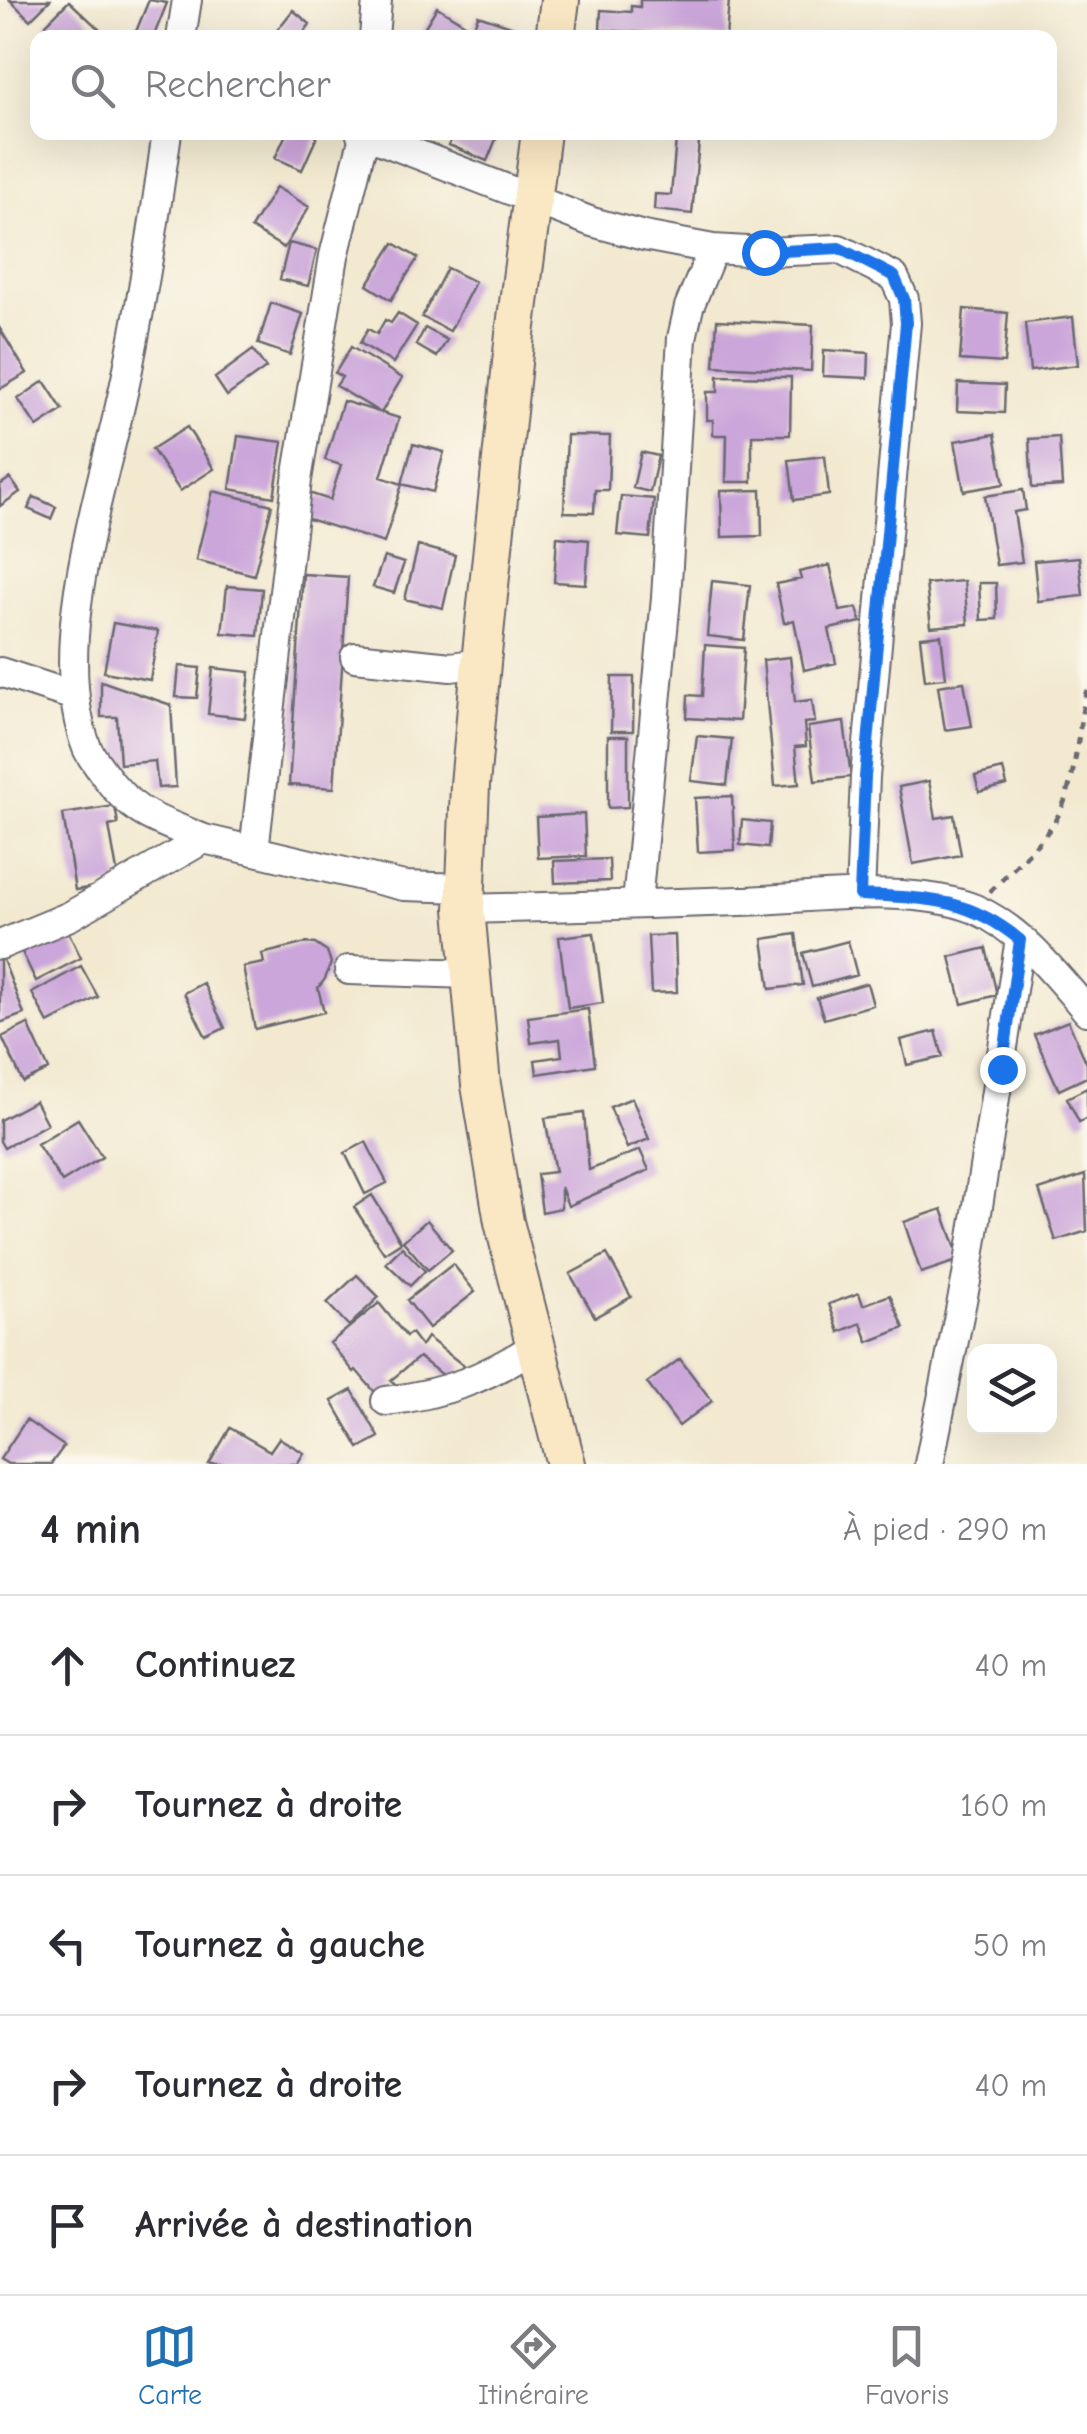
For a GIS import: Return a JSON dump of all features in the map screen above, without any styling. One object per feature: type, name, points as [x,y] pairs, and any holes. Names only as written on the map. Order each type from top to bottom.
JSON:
[{"type":"main road","points":[[556,30],[560,0]]},
{"type":"main road","points":[[541,140],[515,334],[482,663],[470,786],[465,898],[480,1085],[501,1202],[566,1464]]},
{"type":"street","points":[[375,30],[377,0]]},
{"type":"street","points":[[166,140],[157,212],[127,374],[86,558],[74,643],[74,696],[88,751],[135,810],[204,839],[465,898],[637,902],[860,895],[947,900],[975,910],[1020,940],[1087,1011]]},
{"type":"street","points":[[254,851],[280,604],[300,461],[334,256],[362,140]]},
{"type":"street","points":[[378,140],[592,222],[713,249],[764,252],[839,248],[894,276],[904,299],[906,323],[865,777],[860,895]]},
{"type":"street","points":[[637,902],[666,598],[682,338],[713,249]]},
{"type":"street","points":[[355,656],[451,666],[482,663]]},
{"type":"street","points":[[0,672],[74,696]]},
{"type":"street","points":[[0,945],[70,916],[204,839]]},
{"type":"street","points":[[930,1464],[970,1257],[1020,940]]},
{"type":"street","points":[[350,970],[470,974]]},
{"type":"street","points":[[386,1401],[430,1396],[469,1383],[535,1346]]},
{"type":"path","points":[[975,910],[1056,820],[1068,788],[1087,689]]},
{"type":"building","points":[[10,0],[50,0],[30,20]]},
{"type":"building","points":[[149,0],[167,3],[156,30],[137,30]]},
{"type":"building","points":[[640,0],[729,0],[727,30],[600,30],[601,10],[631,12],[631,6],[640,7]]},
{"type":"building","points":[[69,1],[100,30],[52,30],[46,24]]},
{"type":"building","points":[[437,7],[465,24],[461,30],[423,30]]},
{"type":"building","points":[[293,10],[310,24],[306,30],[277,30]]},
{"type":"building","points":[[478,15],[523,30],[473,30]]},
{"type":"building","points":[[283,140],[315,140],[302,170],[275,158]]},
{"type":"building","points":[[451,140],[496,140],[487,161],[449,145]]},
{"type":"building","points":[[676,140],[699,140],[692,214],[654,210],[655,194],[671,195]]},
{"type":"building","points":[[276,187],[309,207],[284,248],[251,228]]},
{"type":"building","points":[[289,243],[317,250],[308,286],[280,279]]},
{"type":"building","points":[[394,243],[418,258],[391,300],[367,285]]},
{"type":"building","points":[[447,268],[475,282],[450,331],[422,317]]},
{"type":"building","points":[[271,303],[303,314],[290,355],[258,344]]},
{"type":"building","points":[[964,309],[1008,313],[1004,363],[960,360]]},
{"type":"building","points":[[398,313],[417,325],[393,363],[360,343],[368,329],[377,334],[385,320],[391,323]]},
{"type":"building","points":[[1073,317],[1078,365],[1030,371],[1025,323]]},
{"type":"building","points":[[717,320],[813,325],[811,371],[714,366]]},
{"type":"building","points":[[425,328],[447,340],[437,357],[416,345]]},
{"type":"building","points":[[0,329],[27,373],[0,389]]},
{"type":"building","points":[[351,347],[402,378],[381,413],[336,386],[342,377],[335,373]]},
{"type":"building","points":[[253,350],[266,368],[227,396],[215,378]]},
{"type":"building","points":[[824,350],[869,353],[868,378],[823,376]]},
{"type":"building","points":[[718,376],[791,377],[790,435],[752,435],[752,482],[726,482],[727,435],[713,435],[713,420],[707,420],[707,392],[718,392]]},
{"type":"building","points":[[44,381],[63,410],[37,427],[18,399]]},
{"type":"building","points":[[958,383],[1005,385],[1004,413],[957,411]]},
{"type":"building","points":[[343,401],[399,418],[381,477],[402,484],[384,543],[302,517],[309,493],[330,500],[341,465],[325,460]]},
{"type":"building","points":[[187,427],[214,469],[180,491],[152,449]]},
{"type":"building","points":[[995,434],[1004,484],[964,491],[955,441]]},
{"type":"building","points":[[567,435],[610,436],[608,490],[595,490],[594,513],[564,512]]},
{"type":"building","points":[[238,436],[283,442],[274,497],[230,489]]},
{"type":"building","points":[[1059,437],[1062,486],[1032,488],[1029,439]]},
{"type":"building","points":[[413,444],[444,452],[433,492],[402,484]]},
{"type":"building","points":[[641,452],[658,456],[650,492],[633,488]]},
{"type":"building","points":[[825,456],[829,495],[794,500],[789,460]]},
{"type":"building","points":[[10,478],[20,492],[0,506],[0,485]]},
{"type":"building","points":[[761,490],[762,536],[722,537],[721,491]]},
{"type":"building","points":[[1023,490],[1026,510],[1014,512],[1022,562],[996,565],[985,496]]},
{"type":"building","points":[[213,491],[272,505],[254,575],[196,560]]},
{"type":"building","points":[[621,496],[654,499],[650,538],[617,535]]},
{"type":"building","points":[[34,497],[56,507],[51,519],[28,509]]},
{"type":"building","points":[[557,537],[589,540],[586,584],[554,582]]},
{"type":"building","points":[[418,546],[455,555],[443,608],[405,599]]},
{"type":"building","points":[[384,557],[404,563],[394,593],[373,587]]},
{"type":"building","points":[[1079,557],[1083,596],[1038,601],[1034,561]]},
{"type":"building","points":[[830,565],[840,611],[857,608],[861,622],[829,629],[836,663],[804,670],[794,620],[784,623],[776,584],[801,579],[799,572]]},
{"type":"building","points":[[303,574],[348,577],[334,788],[289,785]]},
{"type":"building","points":[[712,581],[750,585],[744,640],[707,636]]},
{"type":"building","points":[[964,581],[968,624],[931,627],[926,584]]},
{"type":"building","points":[[979,583],[996,583],[997,619],[981,620]]},
{"type":"building","points":[[227,586],[262,589],[258,636],[222,633]]},
{"type":"building","points":[[113,623],[158,631],[150,680],[104,672]]},
{"type":"building","points":[[941,635],[946,678],[925,680],[920,637]]},
{"type":"building","points":[[705,645],[744,648],[739,721],[687,718],[688,695],[702,696]]},
{"type":"building","points":[[790,657],[795,702],[812,700],[815,722],[804,723],[806,746],[795,747],[799,784],[775,786],[763,660]]},
{"type":"building","points":[[179,666],[200,668],[197,698],[176,697]]},
{"type":"building","points":[[213,668],[250,672],[245,718],[208,714]]},
{"type":"building","points":[[612,677],[634,677],[633,731],[611,731]]},
{"type":"building","points":[[101,681],[171,705],[176,787],[158,788],[155,761],[120,764],[117,717],[101,717]]},
{"type":"building","points":[[964,682],[972,726],[945,730],[938,686]]},
{"type":"building","points":[[844,722],[851,777],[815,781],[808,727]]},
{"type":"building","points":[[608,736],[628,736],[628,807],[608,808]]},
{"type":"building","points":[[697,736],[732,739],[727,785],[691,781]]},
{"type":"building","points":[[1003,769],[1007,785],[979,792],[975,776]]},
{"type":"building","points":[[929,781],[936,818],[954,815],[961,855],[913,864],[899,787]]},
{"type":"building","points":[[732,796],[735,850],[698,852],[695,798]]},
{"type":"building","points":[[115,806],[118,824],[109,826],[119,883],[75,890],[63,814]]},
{"type":"building","points":[[584,814],[586,856],[538,858],[536,817]]},
{"type":"building","points":[[742,820],[770,823],[768,848],[740,845]]},
{"type":"building","points":[[609,859],[610,881],[555,883],[554,861]]},
{"type":"building","points":[[67,929],[81,958],[36,981],[22,952]]},
{"type":"building","points":[[594,933],[603,1003],[568,1008],[559,937]]},
{"type":"building","points":[[796,934],[803,985],[770,989],[763,939]]},
{"type":"building","points":[[675,935],[677,992],[651,993],[648,936]]},
{"type":"building","points":[[848,941],[857,975],[812,987],[803,953]]},
{"type":"building","points":[[306,943],[327,952],[331,963],[318,988],[324,1012],[255,1029],[243,967],[264,963],[262,954]]},
{"type":"building","points":[[986,948],[997,995],[962,1004],[950,957]]},
{"type":"building","points":[[0,952],[24,1014],[0,1023]]},
{"type":"building","points":[[81,966],[98,997],[48,1023],[32,993]]},
{"type":"building","points":[[203,983],[225,1028],[206,1037],[184,993]]},
{"type":"building","points":[[867,983],[873,1005],[824,1019],[817,998]]},
{"type":"building","points":[[588,1009],[595,1065],[537,1074],[535,1060],[562,1056],[560,1039],[531,1043],[528,1017]]},
{"type":"building","points":[[1068,1021],[1087,1064],[1087,1077],[1059,1090],[1034,1035]]},
{"type":"building","points":[[28,1024],[49,1070],[23,1082],[2,1037]]},
{"type":"building","points":[[936,1031],[943,1057],[907,1065],[901,1040]]},
{"type":"building","points":[[1087,1088],[1087,1118],[1079,1122],[1067,1098]]},
{"type":"building","points":[[632,1098],[649,1139],[627,1148],[610,1107]]},
{"type":"building","points":[[35,1101],[47,1124],[4,1148],[0,1120]]},
{"type":"building","points":[[584,1113],[589,1170],[640,1150],[649,1170],[568,1206],[561,1187],[561,1208],[542,1212],[537,1174],[555,1172],[545,1118]]},
{"type":"building","points":[[78,1119],[102,1157],[62,1182],[37,1144]]},
{"type":"building","points":[[366,1142],[387,1183],[365,1194],[345,1153]]},
{"type":"building","points":[[1085,1175],[1087,1231],[1056,1241],[1039,1190]]},
{"type":"building","points":[[372,1195],[401,1242],[384,1253],[354,1207]]},
{"type":"building","points":[[942,1209],[960,1260],[921,1273],[904,1222]]},
{"type":"building","points":[[427,1220],[452,1250],[428,1270],[403,1241]]},
{"type":"building","points":[[402,1247],[425,1271],[410,1286],[386,1263]]},
{"type":"building","points":[[607,1254],[631,1297],[595,1317],[570,1274]]},
{"type":"building","points":[[453,1264],[475,1292],[429,1328],[407,1300]]},
{"type":"building","points":[[357,1275],[379,1297],[349,1326],[327,1303]]},
{"type":"building","points":[[859,1293],[863,1305],[890,1295],[904,1328],[868,1342],[861,1323],[839,1332],[829,1304]]},
{"type":"building","points":[[379,1303],[406,1336],[411,1333],[421,1346],[427,1337],[464,1366],[451,1382],[419,1357],[391,1380],[395,1384],[379,1397],[354,1372],[330,1343]]},
{"type":"building","points":[[680,1359],[712,1401],[679,1426],[647,1383]]},
{"type":"building","points":[[352,1390],[379,1437],[359,1448],[332,1401]]},
{"type":"building","points":[[26,1420],[64,1446],[51,1464],[8,1464],[0,1459]]},
{"type":"building","points":[[230,1428],[270,1451],[279,1438],[304,1453],[297,1464],[209,1464]]},
{"type":"route","points":[[764,252],[839,248],[894,276],[904,299],[906,323],[865,777],[860,895],[947,900],[1001,924],[1020,940],[1002,1069]]}]
